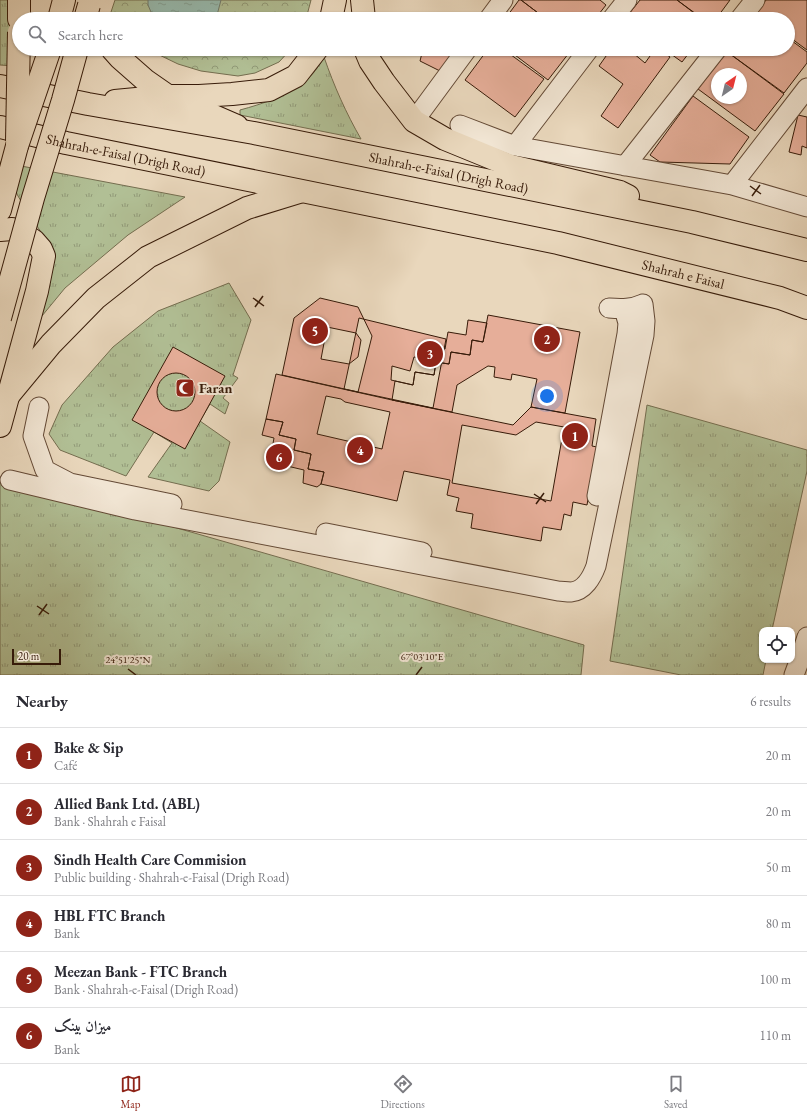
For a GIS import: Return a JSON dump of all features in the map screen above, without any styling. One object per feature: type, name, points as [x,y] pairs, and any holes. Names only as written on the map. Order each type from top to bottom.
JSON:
[{"type":"main road","points":[[19,0],[19,12]]},
{"type":"main road","points":[[61,12],[64,0]]},
{"type":"main road","points":[[80,0],[87,12]]},
{"type":"main road","points":[[87,12],[91,0]]},
{"type":"main road","points":[[332,12],[335,0]]},
{"type":"main road","points":[[362,0],[363,12]]},
{"type":"main road","points":[[16,146],[18,56]]},
{"type":"main road","points":[[0,210],[16,146],[48,56]]},
{"type":"main road","points":[[0,318],[32,198],[63,100],[75,56]]},
{"type":"main road","points":[[118,56],[145,80],[168,96],[254,133]]},
{"type":"main road","points":[[0,86],[88,104],[168,96],[232,94],[269,90],[296,76],[312,56]]},
{"type":"main road","points":[[368,56],[384,82],[414,121],[445,139],[511,166],[620,192],[692,222]]},
{"type":"main road","name":"Shahrah-e-Faisal (Drigh Road)","points":[[88,104],[254,133],[692,222],[807,250]]},
{"type":"main road","name":"Shahrah-e-Faisal (Drigh Road)","points":[[0,127],[66,142],[558,243]]},
{"type":"main road","points":[[8,396],[51,344],[96,298],[148,257],[247,208],[302,191]]},
{"type":"main road","points":[[0,230],[12,229],[27,236],[41,249],[44,256],[37,291],[0,426]]},
{"type":"main road","name":"Shahrah e Faisal","points":[[558,243],[780,298],[807,308]]},
{"type":"street","points":[[494,12],[502,0]]},
{"type":"street","points":[[618,12],[627,0]]},
{"type":"street","points":[[746,12],[755,0]]},
{"type":"street","points":[[414,121],[462,56]]},
{"type":"street","points":[[515,146],[584,56]]},
{"type":"street","points":[[625,166],[711,56]]},
{"type":"street","points":[[732,186],[805,92]]},
{"type":"street","points":[[460,125],[515,146],[732,186],[807,207]]},
{"type":"street","points":[[566,586],[573,579],[588,570],[627,334],[628,323],[617,308]]},
{"type":"street","points":[[39,407],[33,436],[45,470],[70,483],[213,512],[385,544],[559,580],[566,586]]},
{"type":"street","points":[[10,480],[135,510],[566,586]]},
{"type":"street","points":[[794,675],[807,637]]},
{"type":"green space","points":[[0,0],[14,0],[14,12],[12,12],[12,56],[14,56],[14,66],[0,65]]},
{"type":"green space","points":[[115,0],[311,0],[308,12],[111,12]]},
{"type":"green space","points":[[161,56],[285,56],[279,62],[255,73],[238,76],[201,71],[178,64]]},
{"type":"green space","points":[[324,57],[350,119],[361,139],[240,115],[240,110],[274,99],[298,86],[308,79]]},
{"type":"green space","points":[[0,162],[185,197],[128,235],[65,288],[37,322],[49,244],[25,208],[0,165]]},
{"type":"green space","points":[[229,283],[251,320],[233,375],[238,378],[223,398],[229,403],[225,414],[210,404],[200,421],[230,442],[219,481],[209,491],[148,477],[172,443],[154,432],[126,476],[60,450],[49,434],[62,405],[113,347],[158,311]]},
{"type":"green space","points":[[647,405],[807,450],[807,471],[773,627],[759,627],[759,663],[765,663],[763,675],[681,675],[610,661]]},
{"type":"green space","points":[[0,478],[584,645],[581,675],[0,675]]},
{"type":"water","points":[[148,0],[221,0],[218,12],[151,12],[148,5]]},
{"type":"building","points":[[519,0],[521,0],[537,12],[510,12]]},
{"type":"building","points":[[521,0],[600,0],[606,5],[600,12],[537,12]]},
{"type":"building","points":[[640,0],[677,0],[693,12],[631,12]]},
{"type":"building","points":[[677,0],[730,0],[721,12],[693,12]]},
{"type":"building","points":[[766,0],[807,0],[807,50],[795,41],[795,12],[757,12]]},
{"type":"building","points":[[795,43],[807,52],[807,63],[784,93],[733,56],[795,56]]},
{"type":"building","points":[[421,56],[452,56],[442,72],[420,61]]},
{"type":"building","points":[[483,56],[513,56],[544,79],[515,117],[465,80]]},
{"type":"building","points":[[516,56],[567,56],[548,80]]},
{"type":"building","points":[[606,56],[637,56],[645,63],[650,56],[670,57],[618,128],[601,116],[623,84],[599,66]]},
{"type":"building","points":[[674,56],[687,56],[682,62]]},
{"type":"building","points":[[722,56],[733,56],[784,94],[755,131],[718,104],[747,104],[747,68],[713,68]]},
{"type":"building","points":[[711,71],[711,99],[698,89]]},
{"type":"building","points":[[693,96],[749,137],[730,164],[660,162],[650,155]]},
{"type":"building","points":[[798,115],[807,117],[807,148],[802,146],[801,155],[789,152]]},
{"type":"building","points":[[320,298],[358,307],[372,336],[358,392],[282,375],[294,318]],"holes":[[[327,327],[356,333],[361,340],[358,357],[349,364],[321,359]]]},
{"type":"building","points":[[488,315],[580,332],[565,413],[531,407],[537,379],[512,374],[511,380],[494,377],[495,367],[488,366],[457,385],[452,412],[392,400],[395,381],[413,385],[415,372],[434,375],[436,362],[449,364],[451,352],[470,355],[472,340],[483,342]]},
{"type":"building","points":[[359,318],[446,339],[433,408],[344,389]]},
{"type":"building","points":[[468,320],[487,323],[483,342],[472,340],[470,355],[451,352],[449,364],[436,362],[434,375],[415,372],[413,385],[391,380],[392,366],[410,371],[414,357],[428,359],[431,346],[445,349],[448,332],[466,335]]},
{"type":"building","name":"Faran","points":[[173,347],[225,376],[185,449],[132,420]]},
{"type":"building","points":[[176,373],[189,379],[195,392],[189,405],[176,411],[163,405],[157,392],[163,379]]},
{"type":"building","points":[[276,374],[513,425],[531,407],[596,419],[592,446],[597,447],[587,505],[573,502],[571,516],[564,514],[561,530],[543,527],[541,541],[471,528],[473,514],[456,511],[459,498],[447,495],[450,480],[404,471],[397,501],[321,484],[324,472],[308,469],[311,454],[294,450],[296,439],[279,435],[283,422],[266,419]],"holes":[[[326,396],[341,399],[345,402],[390,412],[382,449],[317,434]],[[536,422],[564,427],[551,501],[452,483],[462,425],[516,435]]]},
{"type":"building","points":[[266,419],[283,422],[279,435],[296,439],[294,450],[311,454],[308,469],[324,472],[321,484],[317,487],[303,483],[304,470],[287,466],[289,452],[272,449],[274,438],[262,435]]},
{"type":"place","name":"Meezan Bank - FTC Branch","points":[[315,331]]},
{"type":"place","name":"Allied Bank Ltd. (ABL)","points":[[547,339]]},
{"type":"place","name":"Sindh Health Care Commision","points":[[430,354]]},
{"type":"place","name":"Faran","points":[[185,388]]},
{"type":"place","name":"Bake & Sip","points":[[575,436]]},
{"type":"place","name":"HBL FTC Branch","points":[[360,450]]},
{"type":"place","name":"میزان بینک","points":[[279,457]]}]
